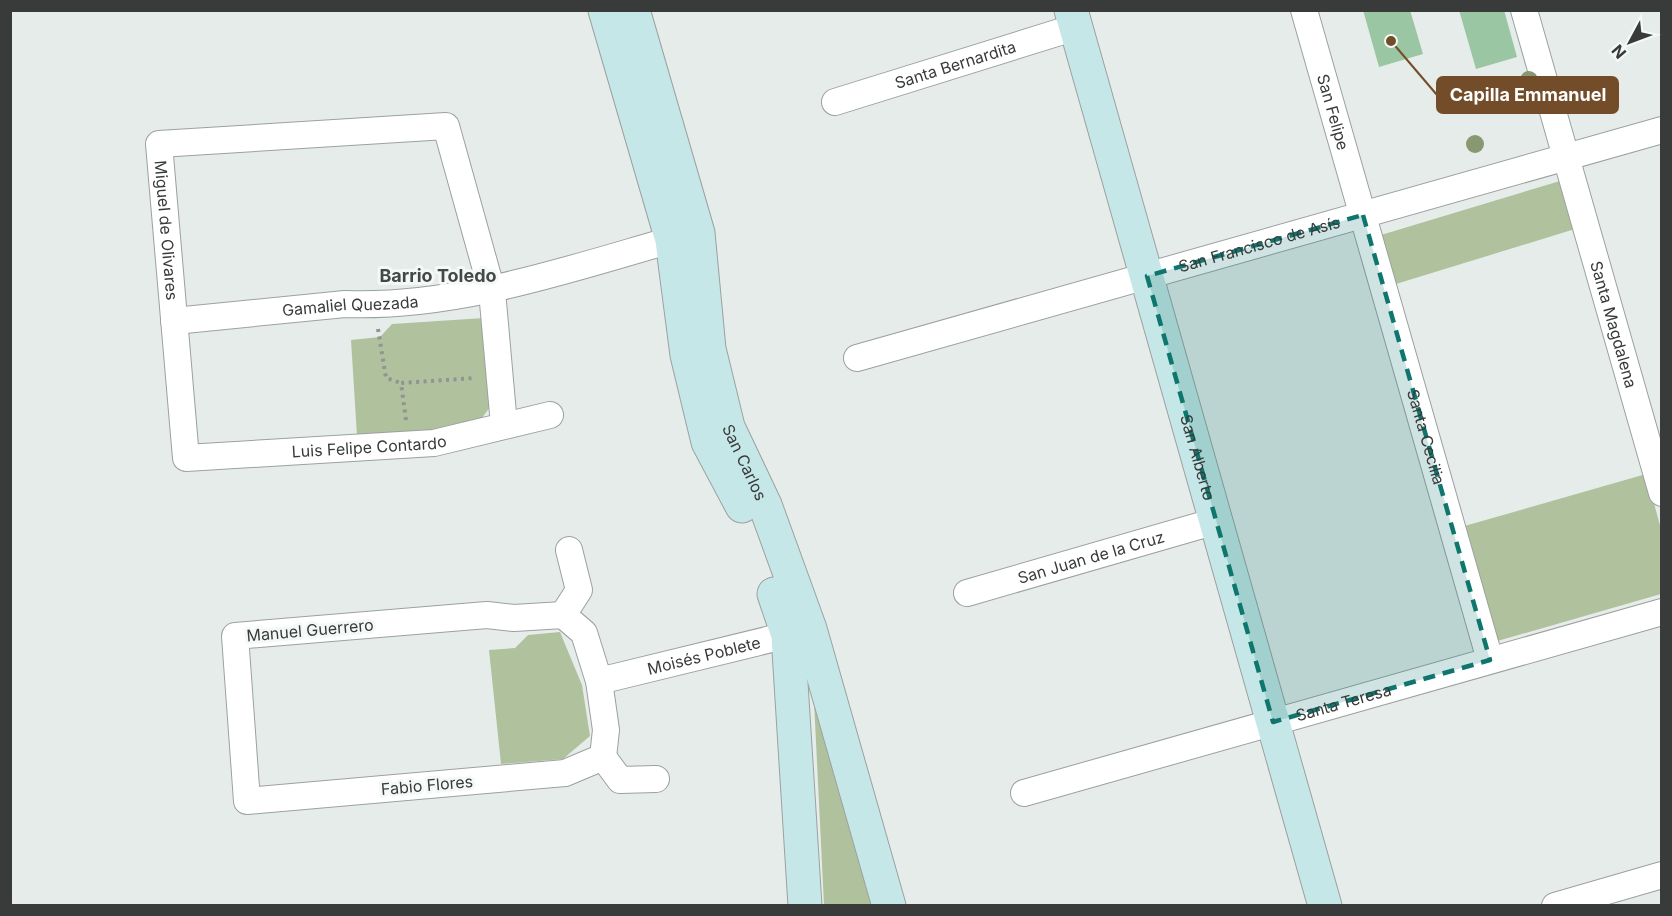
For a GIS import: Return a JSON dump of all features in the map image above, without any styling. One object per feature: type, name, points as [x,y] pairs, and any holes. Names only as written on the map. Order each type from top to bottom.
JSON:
[{"type":"street","name":"San Carlos","points":[[605,10],[685,236]]},
{"type":"street","name":"San Carlos","points":[[633,10],[685,236],[687,355],[708,442],[746,515],[799,632],[889,906]]},
{"type":"street","name":"San Felipe","points":[[1304,10],[1363,214]]},
{"type":"street","name":"Santa Magdalena","points":[[1524,10],[1662,493]]},
{"type":"street","name":"Santa Bernardita","points":[[835,102],[1074,19]]},
{"type":"street","name":"San Alberto","points":[[1074,19],[1325,906]]},
{"type":"street","name":"Miguel de Olivares","points":[[186,458],[159,144],[446,126],[492,291]]},
{"type":"street","name":"San Francisco de Asís","points":[[857,358],[1662,130]]},
{"type":"street","name":"Santa Cecilia","points":[[1363,214],[1490,660]]},
{"type":"street","name":"Gamaliel Quezada","points":[[174,321],[345,304],[370,305],[492,291],[685,236]]},
{"type":"street","points":[[492,291],[504,425]]},
{"type":"street","name":"Luis Felipe Contardo","points":[[186,458],[434,443],[550,416]]},
{"type":"street","name":"San Juan de la Cruz","points":[[967,593],[1216,521]]},
{"type":"street","points":[[569,550],[579,590],[562,615],[584,633],[598,681],[606,730],[603,757],[620,780],[656,779]]},
{"type":"street","name":"Santa Teresa","points":[[1024,793],[1662,612]]},
{"type":"street","name":"Manuel Guerrero","points":[[247,801],[235,636],[487,615],[514,618],[562,615]]},
{"type":"street","name":"San Carlos","points":[[799,632],[805,906]]},
{"type":"street","name":"Moisés Poblete","points":[[598,681],[799,632]]},
{"type":"street","name":"Fabio Flores","points":[[247,801],[565,773],[603,757]]},
{"type":"street","points":[[1555,906],[1662,875]]},
{"type":"path","points":[[370,305],[378,329],[386,378],[401,384],[499,376]]},
{"type":"path","points":[[401,384],[409,444]]},
{"type":"highlighted area","points":[[1363,215],[1490,660],[1273,722],[1147,276]]},
{"type":"green space","points":[[1560,181],[1575,229],[1396,284],[1381,235]]},
{"type":"green space","points":[[484,318],[493,403],[479,422],[441,431],[357,436],[351,340],[380,337],[392,324]]},
{"type":"green space","points":[[1646,474],[1661,529],[1661,594],[1494,642],[1461,527]]},
{"type":"green space","points":[[560,632],[582,685],[590,736],[563,759],[501,764],[489,650],[515,648],[528,635]]},
{"type":"green space","points":[[813,681],[877,905],[824,905]]},
{"type":"building","points":[[1363,10],[1410,10],[1423,54],[1379,67]]},
{"type":"building","points":[[1459,10],[1504,10],[1517,57],[1476,69]]},
{"type":"place","name":"Capilla Emmanuel","points":[[1391,41]]},
{"type":"district","name":"Barrio Toledo","points":[[438,276]]}]
